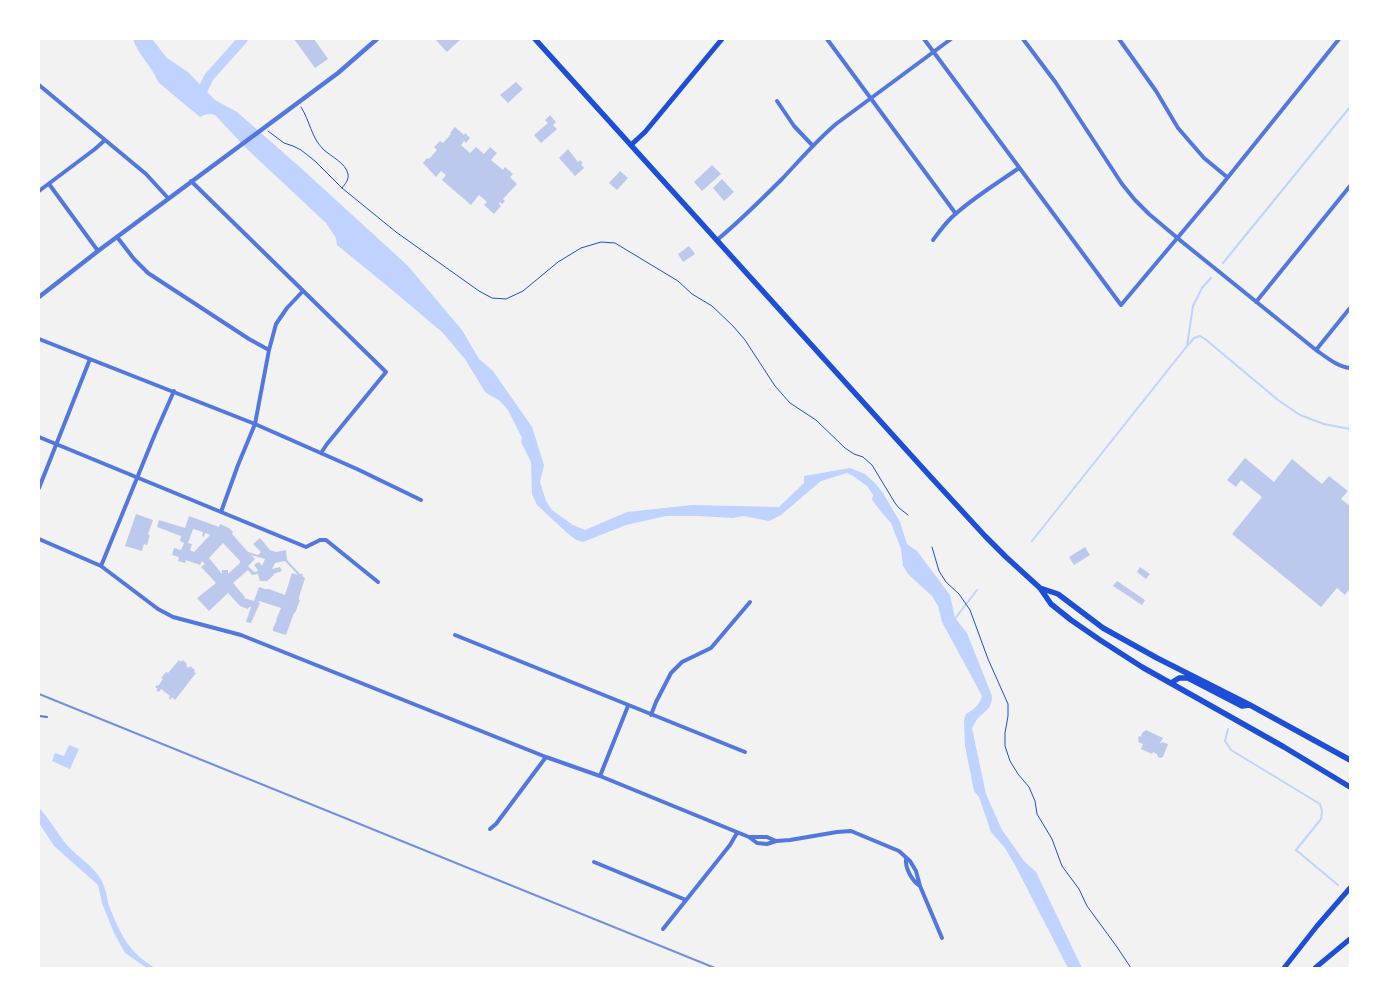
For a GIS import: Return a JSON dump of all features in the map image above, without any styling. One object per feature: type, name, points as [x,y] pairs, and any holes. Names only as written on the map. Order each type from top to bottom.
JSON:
[{"type":"highway","points":[[535,39],[979,530],[1040,588],[1052,604],[1108,646],[1142,667],[1284,747],[1350,787]]},
{"type":"highway","points":[[1040,588],[1058,594],[1103,628],[1157,658],[1250,705],[1350,760]]},
{"type":"highway","points":[[1171,683],[1179,678],[1188,678],[1242,706],[1250,705]]},
{"type":"main road","points":[[631,145],[645,132],[722,39]]},
{"type":"main road","points":[[1284,968],[1350,888]]},
{"type":"main road","points":[[1315,968],[1350,939]]},
{"type":"street","points":[[39,298],[168,198],[338,72],[376,39]]},
{"type":"street","points":[[828,39],[956,214]]},
{"type":"street","points":[[924,39],[1121,305],[1339,39]]},
{"type":"street","points":[[717,240],[732,228],[836,124],[951,39]]},
{"type":"street","points":[[1023,39],[1056,83],[1122,184],[1150,214],[1316,350],[1336,363],[1350,368]]},
{"type":"street","points":[[1119,39],[1156,91],[1184,136],[1204,158],[1227,177]]},
{"type":"street","points":[[39,85],[146,174],[168,198]]},
{"type":"street","points":[[778,101],[794,126],[813,146]]},
{"type":"street","points":[[39,191],[105,140]]},
{"type":"street","points":[[933,240],[956,214],[1019,168]]},
{"type":"street","points":[[191,181],[386,372],[321,453]]},
{"type":"street","points":[[50,184],[98,251]]},
{"type":"street","points":[[1256,302],[1350,186]]},
{"type":"street","points":[[117,237],[134,260],[148,273],[269,350]]},
{"type":"street","points":[[221,512],[255,424],[273,333],[281,316],[303,291]]},
{"type":"street","points":[[1316,350],[1350,308]]},
{"type":"street","points":[[39,339],[255,424],[421,500]]},
{"type":"street","points":[[39,488],[90,359]]},
{"type":"street","points":[[101,566],[174,392]]},
{"type":"street","points":[[39,437],[306,547],[320,540],[326,540],[378,582]]},
{"type":"street","points":[[39,540],[101,566],[158,609],[173,617],[241,635],[546,757],[600,776],[757,843],[767,844],[776,841],[851,831],[899,851],[906,859],[910,875],[916,884],[920,886],[942,938]]},
{"type":"street","points":[[652,715],[656,702],[671,672],[682,662],[711,648],[750,602]]},
{"type":"street","points":[[455,635],[744,752]]},
{"type":"street","points":[[600,776],[628,706]]},
{"type":"street","points":[[490,829],[546,757]]},
{"type":"street","points":[[663,929],[730,845],[737,833]]},
{"type":"street","points":[[748,838],[767,837],[776,841]]},
{"type":"street","points":[[594,862],[686,900]]},
{"type":"lane","points":[[39,716],[47,717]]},
{"type":"path","points":[[298,102],[306,115],[318,144],[346,169],[348,175],[347,182],[342,188]]},
{"type":"path","points":[[266,125],[277,139],[301,150],[342,188],[396,232],[479,291],[492,298],[506,299],[523,291],[558,262],[581,248],[601,242],[615,243],[678,281],[692,294],[712,306],[733,326],[790,404],[816,420],[844,448],[863,457],[872,465],[895,503],[908,515]]},
{"type":"path","points":[[932,547],[939,571],[970,610],[988,659],[1008,704],[1005,746],[1010,761],[1029,787],[1035,801],[1037,814],[1052,840],[1062,866],[1130,968]]},
{"type":"water","points":[[133,39],[152,39],[167,58],[188,72],[215,100],[237,112],[407,265],[462,330],[479,359],[493,371],[532,427],[544,465],[540,482],[546,501],[552,510],[573,525],[585,530],[627,512],[692,505],[779,507],[804,483],[804,476],[850,468],[865,474],[875,483],[900,522],[907,544],[917,551],[950,595],[955,618],[967,633],[992,696],[990,706],[978,718],[972,728],[986,794],[1002,830],[1024,861],[1036,872],[1082,968],[1068,968],[1015,865],[1005,848],[991,832],[979,797],[974,791],[965,746],[964,720],[966,714],[976,707],[982,696],[942,622],[938,606],[932,596],[908,574],[903,566],[901,549],[891,523],[872,500],[873,495],[867,486],[847,473],[821,481],[781,515],[769,521],[743,516],[733,518],[666,516],[626,525],[583,542],[576,540],[537,505],[532,494],[531,462],[508,410],[500,401],[485,392],[465,359],[442,332],[337,245],[336,238],[326,223],[247,149],[215,115],[208,114],[200,117],[158,82]]},
{"type":"water","points":[[69,745],[79,749],[70,769],[52,761],[55,753],[64,756]]},
{"type":"water","points":[[39,808],[67,845],[99,876],[103,883],[112,914],[125,940],[145,962],[155,968],[147,968],[125,953],[114,933],[102,903],[98,885],[54,846],[39,823]]},
{"type":"building","points":[[294,39],[314,39],[328,59],[315,68]]},
{"type":"building","points":[[435,39],[461,39],[447,52]]},
{"type":"building","points":[[516,82],[523,89],[508,103],[500,95]]},
{"type":"building","points":[[550,115],[556,122],[553,125],[557,129],[541,143],[534,135],[548,123],[545,120]]},
{"type":"building","points":[[455,127],[470,138],[461,145],[470,153],[476,147],[484,154],[490,147],[497,153],[491,160],[503,170],[505,167],[513,174],[510,177],[517,184],[503,199],[505,201],[502,204],[500,202],[501,206],[494,214],[484,205],[487,202],[479,195],[471,205],[442,180],[446,175],[441,171],[436,177],[423,163],[437,150],[434,147],[440,141],[443,143]]},
{"type":"building","points":[[568,149],[578,162],[580,160],[583,163],[581,164],[584,168],[575,176],[559,158]]},
{"type":"building","points":[[712,165],[721,174],[702,191],[694,182]]},
{"type":"building","points":[[620,171],[628,178],[617,190],[609,183]]},
{"type":"building","points":[[722,179],[734,192],[724,201],[713,188]]},
{"type":"building","points":[[689,246],[695,254],[683,262],[678,254]]},
{"type":"building","points":[[1245,458],[1274,482],[1292,459],[1322,484],[1329,476],[1348,491],[1341,499],[1350,506],[1350,588],[1345,595],[1337,588],[1321,607],[1232,534],[1262,497],[1241,480],[1236,487],[1227,480]]},
{"type":"building","points":[[136,514],[153,520],[148,534],[150,535],[147,545],[144,544],[142,551],[125,546]]},
{"type":"building","points":[[189,516],[219,527],[220,524],[229,528],[248,552],[258,555],[261,552],[253,544],[260,538],[270,550],[276,552],[286,550],[287,560],[305,578],[299,597],[300,600],[286,635],[273,631],[281,608],[259,601],[260,603],[251,623],[246,622],[251,607],[248,609],[240,606],[228,593],[209,611],[197,598],[216,583],[201,567],[205,564],[202,561],[200,565],[186,560],[185,563],[178,561],[179,557],[172,555],[174,548],[181,550],[184,543],[180,541],[181,536],[157,527],[159,520],[185,528]],"holes":[[[193,529],[203,532],[202,536],[204,537],[205,533],[210,535],[194,552],[190,550],[192,544],[188,543]],[[223,543],[240,563],[228,574],[228,570],[222,570],[222,574],[209,558]],[[251,555],[265,559],[262,566],[259,562],[254,565],[258,571],[254,572],[248,566],[255,559]],[[285,561],[298,575],[292,573],[285,595],[259,587],[254,601],[244,598],[233,583],[248,570],[252,575],[258,574],[260,581],[267,581],[273,574],[282,571],[280,567],[272,569],[275,563]]]},
{"type":"building","points":[[1085,547],[1090,555],[1074,565],[1069,557]]},
{"type":"building","points":[[1140,567],[1150,574],[1146,579],[1137,572]]},
{"type":"building","points":[[1117,581],[1145,600],[1142,605],[1113,586]]},
{"type":"building","points":[[179,660],[181,662],[183,660],[187,664],[186,666],[189,668],[190,666],[196,673],[175,700],[172,697],[170,700],[170,696],[161,689],[159,692],[155,687],[158,686],[166,672],[168,673]]},
{"type":"building","points":[[1146,730],[1163,738],[1160,743],[1168,744],[1163,757],[1160,758],[1153,752],[1152,754],[1141,749],[1143,744],[1138,742],[1138,739]]},
{"type":"waterway","points":[[198,99],[209,77],[243,39]]},
{"type":"waterway","points":[[1223,263],[1350,107]]},
{"type":"waterway","points":[[1032,541],[1187,346],[1193,306],[1202,288],[1211,278]]},
{"type":"waterway","points":[[1188,345],[1194,338],[1200,336],[1278,400],[1300,415],[1324,424],[1350,429]]},
{"type":"waterway","points":[[954,620],[977,590]]},
{"type":"waterway","points":[[1228,729],[1225,741],[1231,750],[1320,804],[1322,811],[1321,819],[1296,850],[1338,885]]},
{"type":"railway","points":[[39,694],[715,968]]}]
